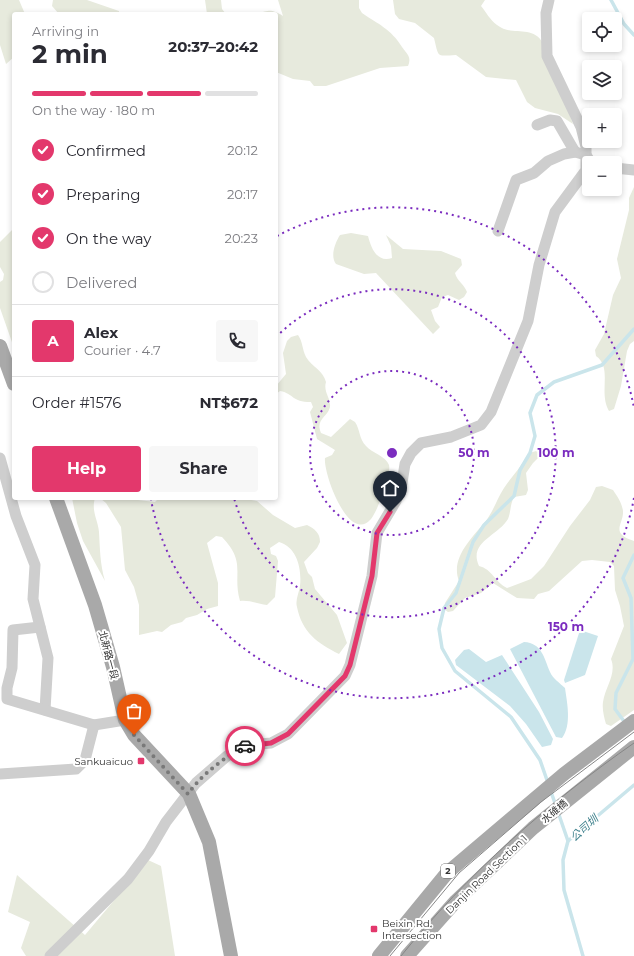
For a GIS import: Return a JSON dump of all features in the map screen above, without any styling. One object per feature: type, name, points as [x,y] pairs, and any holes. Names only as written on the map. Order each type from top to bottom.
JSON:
[{"type":"main road","points":[[0,346],[12,379]]},
{"type":"main road","name":"北新路一段","points":[[57,500],[95,605],[113,667],[125,720],[134,735],[188,794],[209,842],[231,956]]},
{"type":"main road","name":"2","points":[[379,956],[447,873],[564,774],[634,722]]},
{"type":"main road","name":"水碓橋","points":[[533,828],[630,750]]},
{"type":"main road","name":"Danjin Road Section 1","points":[[407,956],[456,901],[533,828]]},
{"type":"street","points":[[549,0],[546,13],[547,56],[581,128],[584,156]]},
{"type":"street","points":[[537,125],[550,120],[557,121],[583,156]]},
{"type":"street","points":[[498,231],[516,180],[534,174],[548,161],[564,154],[582,157]]},
{"type":"street","points":[[622,169],[634,170]]},
{"type":"street","points":[[50,956],[128,879],[150,851],[166,822],[196,783],[227,756],[247,745],[271,743],[288,734],[345,676],[350,665],[372,576],[377,533],[396,501],[402,483],[405,464],[411,453],[421,443],[451,437],[482,425],[491,412],[528,321],[539,265],[555,212],[582,175]]},
{"type":"street","points":[[0,458],[16,516],[35,565],[33,599],[48,658],[46,710]]},
{"type":"street","points":[[40,627],[13,630],[12,668],[7,688],[8,699],[94,726],[125,720]]},
{"type":"street","points":[[0,774],[76,769],[84,760],[94,726]]},
{"type":"shaded area","points":[[0,0],[19,0],[24,12],[12,12],[12,59],[6,64],[0,45]]},
{"type":"shaded area","points":[[53,0],[87,0],[119,12],[57,12],[52,6]]},
{"type":"shaded area","points":[[205,0],[221,0],[222,9],[224,12],[207,12]]},
{"type":"shaded area","points":[[278,0],[359,0],[359,8],[362,13],[384,27],[398,41],[408,56],[408,66],[380,68],[326,86],[314,86],[310,81],[293,79],[278,73],[278,13],[283,16]]},
{"type":"shaded area","points":[[393,0],[485,0],[481,6],[497,25],[509,30],[528,32],[538,37],[543,43],[573,124],[558,114],[535,108],[527,102],[516,80],[486,77],[456,55],[445,56],[439,54],[434,38],[415,23],[399,19],[395,14]]},
{"type":"shaded area","points":[[634,187],[634,341],[630,344],[627,351],[621,386],[614,409],[609,411],[605,396],[604,367],[596,356],[595,350],[604,334],[613,295],[621,278],[617,259],[629,210],[629,198]]},
{"type":"shaded area","points":[[12,230],[12,342],[0,308],[0,282],[3,280],[4,274],[0,267],[0,242]]},
{"type":"shaded area","points":[[351,233],[368,236],[373,250],[382,258],[392,258],[391,246],[386,235],[403,249],[441,251],[461,259],[462,265],[455,273],[467,292],[464,297],[459,300],[448,295],[442,297],[438,307],[431,310],[435,321],[440,327],[433,334],[376,273],[364,274],[336,264],[333,253],[338,238],[340,235]]},
{"type":"shaded area","points":[[298,335],[306,357],[325,378],[325,386],[330,407],[321,421],[321,433],[331,437],[350,419],[355,422],[366,446],[385,459],[389,465],[388,475],[380,489],[381,498],[378,507],[371,519],[363,524],[354,523],[346,515],[333,491],[328,478],[325,458],[332,455],[335,450],[317,439],[310,412],[313,407],[311,402],[300,401],[285,392],[280,391],[278,392],[278,384],[286,374],[283,353],[287,341],[291,337]]},
{"type":"shaded area","points":[[540,450],[545,451],[533,463],[526,473],[528,490],[526,495],[514,497],[508,519],[481,545],[477,551],[479,566],[487,570],[507,588],[531,579],[544,566],[570,526],[590,500],[596,487],[602,486],[613,490],[618,497],[623,511],[620,531],[626,538],[634,541],[634,710],[611,726],[606,724],[603,702],[613,670],[611,659],[624,626],[615,590],[614,566],[610,562],[592,560],[582,561],[549,591],[538,594],[534,599],[517,598],[493,583],[481,593],[465,598],[453,611],[448,612],[444,609],[445,603],[459,581],[457,564],[464,549],[488,518],[504,488],[529,453]]},
{"type":"shaded area","points":[[72,500],[95,500],[94,511],[98,528],[101,563],[105,581],[83,541],[77,523]]},
{"type":"shaded area","points":[[102,500],[138,500],[155,502],[157,500],[251,500],[257,501],[273,515],[295,528],[307,525],[315,530],[318,534],[320,542],[317,548],[304,562],[308,573],[312,577],[315,589],[337,615],[347,643],[339,654],[317,641],[307,630],[299,616],[297,604],[300,586],[299,566],[290,549],[279,542],[270,548],[271,554],[276,556],[278,561],[275,597],[267,605],[240,601],[237,583],[237,561],[230,546],[222,537],[216,536],[207,543],[218,583],[218,606],[186,618],[182,622],[171,625],[162,632],[157,631],[139,635],[139,605],[134,587],[125,570],[121,527],[106,503]]},
{"type":"shaded area","points":[[148,860],[161,866],[175,956],[26,956],[21,948],[30,922],[8,912],[17,875],[85,935]]},
{"type":"water","points":[[580,630],[598,636],[585,675],[565,683],[564,680]]},
{"type":"water","points":[[524,642],[535,645],[539,648],[551,674],[565,688],[568,707],[568,720],[565,733],[562,738],[556,737],[510,649]]},
{"type":"water","points":[[469,649],[486,662],[502,655],[539,712],[553,739],[551,745],[542,747],[526,724],[510,706],[456,665],[455,660],[464,650]]},
{"type":"waterway","name":"公司圳","points":[[611,0],[624,24],[634,35]]},
{"type":"waterway","points":[[548,783],[540,760],[511,717],[455,671],[442,648],[439,629],[444,608],[456,593],[473,542],[484,525],[514,496],[520,470],[530,453],[535,436],[530,413],[537,395],[554,382],[602,365],[634,329]]},
{"type":"waterway","name":"公司圳","points":[[626,724],[615,709],[616,693],[633,659],[631,598],[623,578],[634,555]]},
{"type":"waterway","name":"公司圳","points":[[583,956],[564,890],[563,860],[568,841],[634,785]]},
{"type":"waterway","points":[[550,789],[556,806]]},
{"type":"waterway","points":[[558,812],[568,841]]},
{"type":"tram line","points":[[390,956],[459,873],[541,802],[634,732]]},
{"type":"tram line","points":[[401,956],[453,897],[510,841],[571,790],[634,743]]},
{"type":"way so far","points":[[134,735],[188,794],[196,783],[219,762],[245,746]]},
{"type":"place","name":"Sankuaicuo","points":[[141,761]]},
{"type":"place","name":"Beixin Rd. Intersection","points":[[374,929]]},
{"type":"route","points":[[245,746],[271,743],[288,734],[345,676],[350,665],[372,576],[374,546],[377,533],[390,512]]}]
